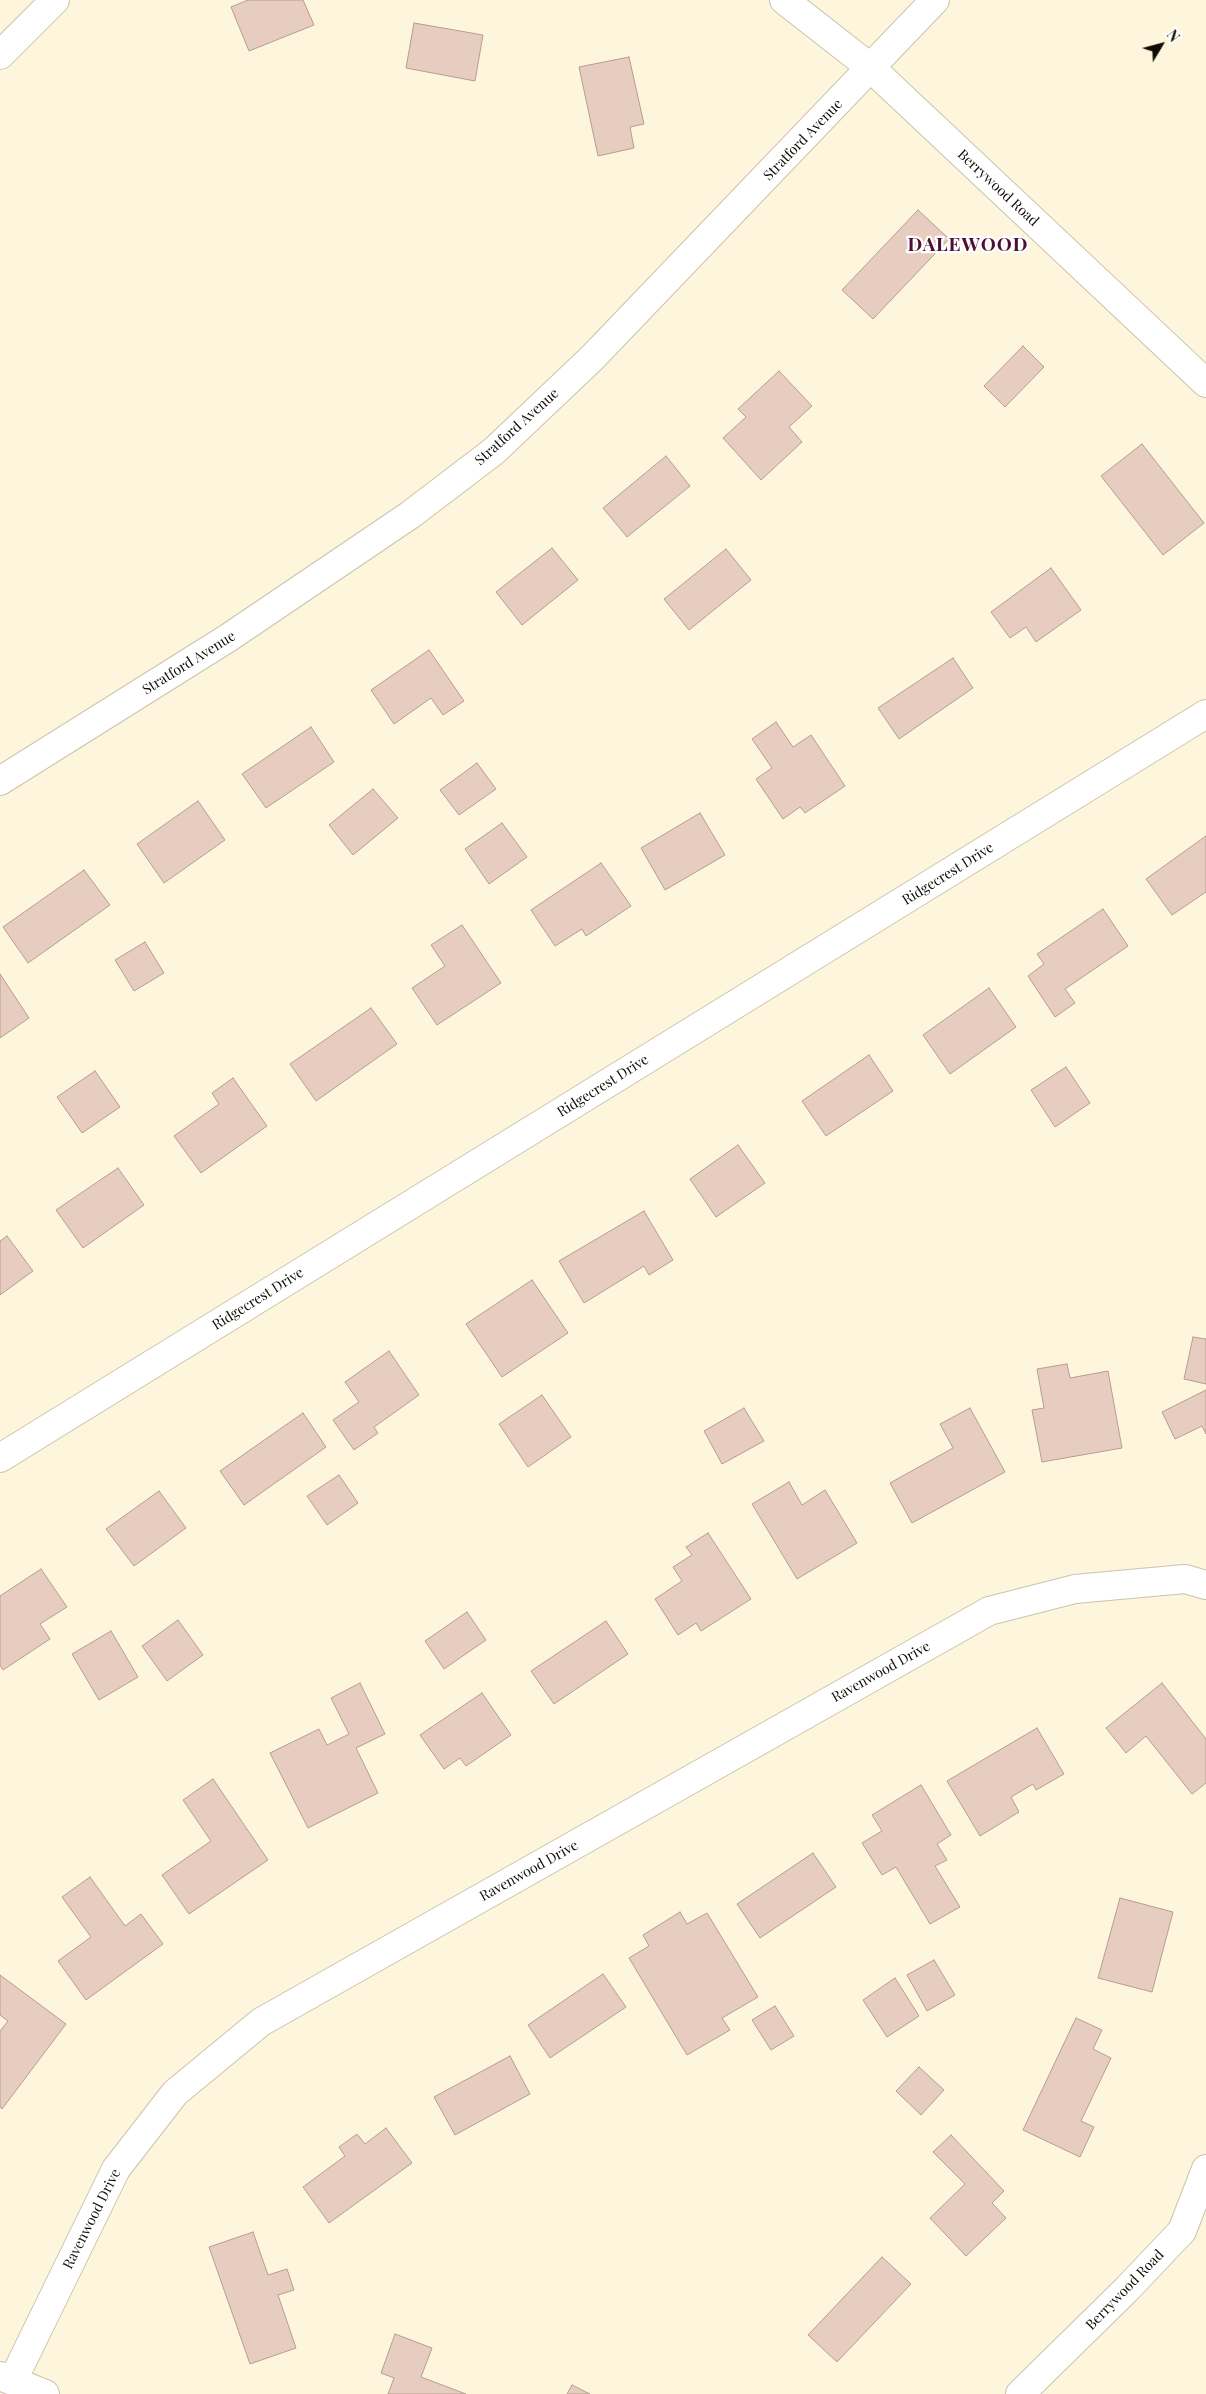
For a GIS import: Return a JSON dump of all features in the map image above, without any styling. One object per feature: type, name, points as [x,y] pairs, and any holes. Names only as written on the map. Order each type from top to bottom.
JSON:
[{"type":"street","points":[[0,55],[55,0]]},
{"type":"street","name":"Berrywood Road","points":[[784,0],[871,68],[1206,382]]},
{"type":"street","name":"Stratford Avenue","points":[[0,781],[228,638],[410,514],[494,451],[592,358],[935,0]]},
{"type":"street","name":"Ridgecrest Drive","points":[[0,1458],[1206,714]]},
{"type":"street","name":"Ravenwood Drive","points":[[6,2378],[116,2169],[176,2093],[261,2022],[989,1611],[1075,1589],[1186,1579],[1206,1585]]},
{"type":"street","name":"Berrywood Road","points":[[1020,2394],[1126,2290],[1182,2231],[1206,2169]]},
{"type":"street","points":[[6,2378],[45,2394]]},
{"type":"building","points":[[248,0],[303,0],[314,25],[249,51],[231,7]]},
{"type":"building","points":[[414,23],[483,35],[475,81],[406,68]]},
{"type":"building","points":[[629,57],[644,124],[630,127],[634,148],[598,156],[579,67]]},
{"type":"building","points":[[918,210],[949,239],[873,319],[842,290]]},
{"type":"building","points":[[1023,346],[1044,367],[1005,407],[984,386]]},
{"type":"building","points":[[779,371],[812,406],[789,427],[802,442],[761,480],[723,438],[746,417],[738,409]]},
{"type":"building","points":[[1142,444],[1204,523],[1163,555],[1101,476]]},
{"type":"building","points":[[666,456],[690,486],[627,537],[603,508]]},
{"type":"building","points":[[552,548],[578,580],[522,625],[496,592]]},
{"type":"building","points":[[726,549],[751,580],[689,630],[664,599]]},
{"type":"building","points":[[1051,568],[1081,610],[1036,642],[1026,627],[1010,638],[991,612]]},
{"type":"building","points":[[429,650],[464,701],[443,715],[431,698],[394,724],[371,690]]},
{"type":"building","points":[[953,658],[973,688],[899,739],[878,708]]},
{"type":"building","points":[[776,722],[793,747],[811,735],[845,786],[805,813],[800,807],[783,819],[756,779],[772,768],[752,739]]},
{"type":"building","points":[[311,727],[334,762],[266,808],[242,774]]},
{"type":"building","points":[[477,763],[496,789],[459,815],[440,790]]},
{"type":"building","points":[[373,789],[398,818],[353,855],[329,825]]},
{"type":"building","points":[[198,801],[225,840],[164,883],[137,844]]},
{"type":"building","points":[[700,813],[725,855],[665,890],[641,848]]},
{"type":"building","points":[[502,823],[527,857],[489,884],[465,849]]},
{"type":"building","points":[[1206,836],[1206,892],[1172,915],[1146,879]]},
{"type":"building","points":[[601,863],[631,906],[586,936],[582,929],[555,946],[531,910]]},
{"type":"building","points":[[84,870],[110,905],[28,963],[3,927]]},
{"type":"building","points":[[1103,909],[1128,946],[1065,989],[1075,1003],[1055,1017],[1028,976],[1044,964],[1037,954]]},
{"type":"building","points":[[462,925],[501,983],[437,1025],[412,988],[445,966],[431,945]]},
{"type":"building","points":[[145,942],[164,973],[134,991],[115,960]]},
{"type":"building","points":[[0,974],[29,1018],[0,1038]]},
{"type":"building","points":[[989,988],[1016,1027],[950,1074],[923,1035]]},
{"type":"building","points":[[371,1008],[397,1044],[316,1101],[290,1064]]},
{"type":"building","points":[[869,1055],[893,1091],[826,1136],[802,1101]]},
{"type":"building","points":[[1066,1067],[1090,1103],[1055,1127],[1031,1090]]},
{"type":"building","points":[[95,1071],[120,1107],[82,1133],[57,1097]]},
{"type":"building","points":[[233,1078],[267,1126],[201,1173],[174,1136],[219,1104],[212,1093]]},
{"type":"building","points":[[738,1145],[765,1183],[716,1217],[690,1179]]},
{"type":"building","points":[[118,1168],[144,1205],[83,1248],[56,1210]]},
{"type":"building","points":[[644,1211],[673,1260],[649,1275],[644,1266],[584,1303],[559,1261]]},
{"type":"building","points":[[7,1236],[33,1271],[0,1295],[0,1241]]},
{"type":"building","points":[[532,1280],[568,1333],[502,1377],[466,1324]]},
{"type":"building","points":[[1193,1337],[1206,1339],[1206,1384],[1184,1379]]},
{"type":"building","points":[[389,1351],[419,1395],[374,1427],[378,1433],[354,1450],[333,1420],[359,1402],[345,1382]]},
{"type":"building","points":[[1067,1364],[1070,1378],[1108,1371],[1122,1448],[1042,1462],[1032,1410],[1044,1408],[1037,1369]]},
{"type":"building","points":[[1206,1390],[1206,1434],[1202,1426],[1175,1439],[1162,1412]]},
{"type":"building","points":[[542,1395],[571,1437],[528,1467],[499,1424]]},
{"type":"building","points":[[744,1408],[764,1441],[722,1464],[704,1431]]},
{"type":"building","points":[[970,1408],[1005,1472],[912,1523],[890,1483],[953,1448],[940,1424]]},
{"type":"building","points":[[303,1413],[326,1447],[244,1505],[220,1471]]},
{"type":"building","points":[[339,1475],[358,1503],[327,1525],[307,1496]]},
{"type":"building","points":[[789,1482],[802,1505],[825,1490],[857,1543],[797,1579],[752,1504]]},
{"type":"building","points":[[159,1491],[186,1528],[134,1566],[106,1529]]},
{"type":"building","points":[[708,1533],[751,1599],[701,1631],[696,1623],[678,1635],[655,1599],[682,1581],[673,1567],[692,1555],[686,1547]]},
{"type":"building","points":[[41,1569],[67,1607],[40,1624],[50,1639],[3,1670],[0,1665],[0,1596]]},
{"type":"building","points":[[467,1612],[486,1640],[444,1669],[425,1641]]},
{"type":"building","points":[[178,1620],[203,1655],[167,1681],[142,1646]]},
{"type":"building","points":[[606,1621],[628,1654],[554,1704],[531,1671]]},
{"type":"building","points":[[111,1631],[138,1677],[99,1700],[72,1654]]},
{"type":"building","points":[[360,1683],[385,1734],[356,1748],[378,1793],[308,1828],[270,1753],[319,1729],[327,1745],[349,1734],[331,1698]]},
{"type":"building","points":[[1162,1683],[1206,1739],[1206,1783],[1192,1794],[1146,1736],[1126,1753],[1106,1728]]},
{"type":"building","points":[[482,1693],[511,1735],[466,1766],[460,1758],[444,1769],[420,1735]]},
{"type":"building","points":[[1037,1728],[1064,1774],[1036,1790],[1033,1784],[1011,1797],[1019,1812],[980,1836],[947,1781]]},
{"type":"building","points":[[213,1779],[268,1860],[189,1914],[162,1875],[211,1841],[183,1800]]},
{"type":"building","points":[[921,1785],[951,1835],[937,1844],[947,1860],[935,1866],[960,1907],[930,1924],[896,1867],[882,1875],[862,1843],[882,1831],[872,1815]]},
{"type":"building","points":[[813,1853],[836,1887],[760,1938],[737,1904]]},
{"type":"building","points":[[90,1877],[125,1926],[141,1914],[163,1944],[86,2000],[58,1961],[91,1937],[62,1897]]},
{"type":"building","points":[[1120,1898],[1173,1912],[1152,1992],[1098,1978]]},
{"type":"building","points":[[680,1912],[687,1924],[707,1913],[758,1997],[722,2018],[730,2030],[687,2055],[629,1958],[649,1946],[643,1935]]},
{"type":"building","points":[[934,1960],[955,1995],[927,2011],[907,1975]]},
{"type":"building","points":[[603,1974],[626,2007],[550,2058],[528,2025]]},
{"type":"building","points":[[0,1975],[66,2024],[2,2109],[0,2107],[0,2031],[8,2021],[0,2015]]},
{"type":"building","points":[[895,1978],[919,2016],[887,2037],[863,2000]]},
{"type":"building","points":[[775,2006],[794,2036],[771,2050],[752,2020]]},
{"type":"building","points":[[1076,2018],[1102,2030],[1093,2049],[1111,2058],[1081,2121],[1094,2127],[1080,2157],[1023,2130]]},
{"type":"building","points":[[510,2056],[530,2094],[455,2135],[434,2097]]},
{"type":"building","points":[[919,2067],[944,2090],[921,2115],[896,2091]]},
{"type":"building","points":[[386,2128],[412,2163],[329,2223],[303,2187],[345,2156],[339,2147],[357,2134],[365,2144]]},
{"type":"building","points":[[951,2135],[1004,2191],[992,2203],[1006,2218],[966,2256],[930,2218],[965,2184],[933,2152]]},
{"type":"building","points":[[253,2232],[268,2275],[287,2269],[294,2290],[278,2295],[296,2348],[250,2364],[209,2247]]},
{"type":"building","points":[[882,2257],[911,2284],[837,2362],[808,2335]]},
{"type":"building","points":[[395,2334],[432,2348],[421,2377],[466,2394],[388,2394],[394,2378],[381,2373]]},
{"type":"building","points":[[572,2385],[590,2394],[567,2394]]},
{"type":"district","name":"DALEWOOD","points":[[968,245]]}]
